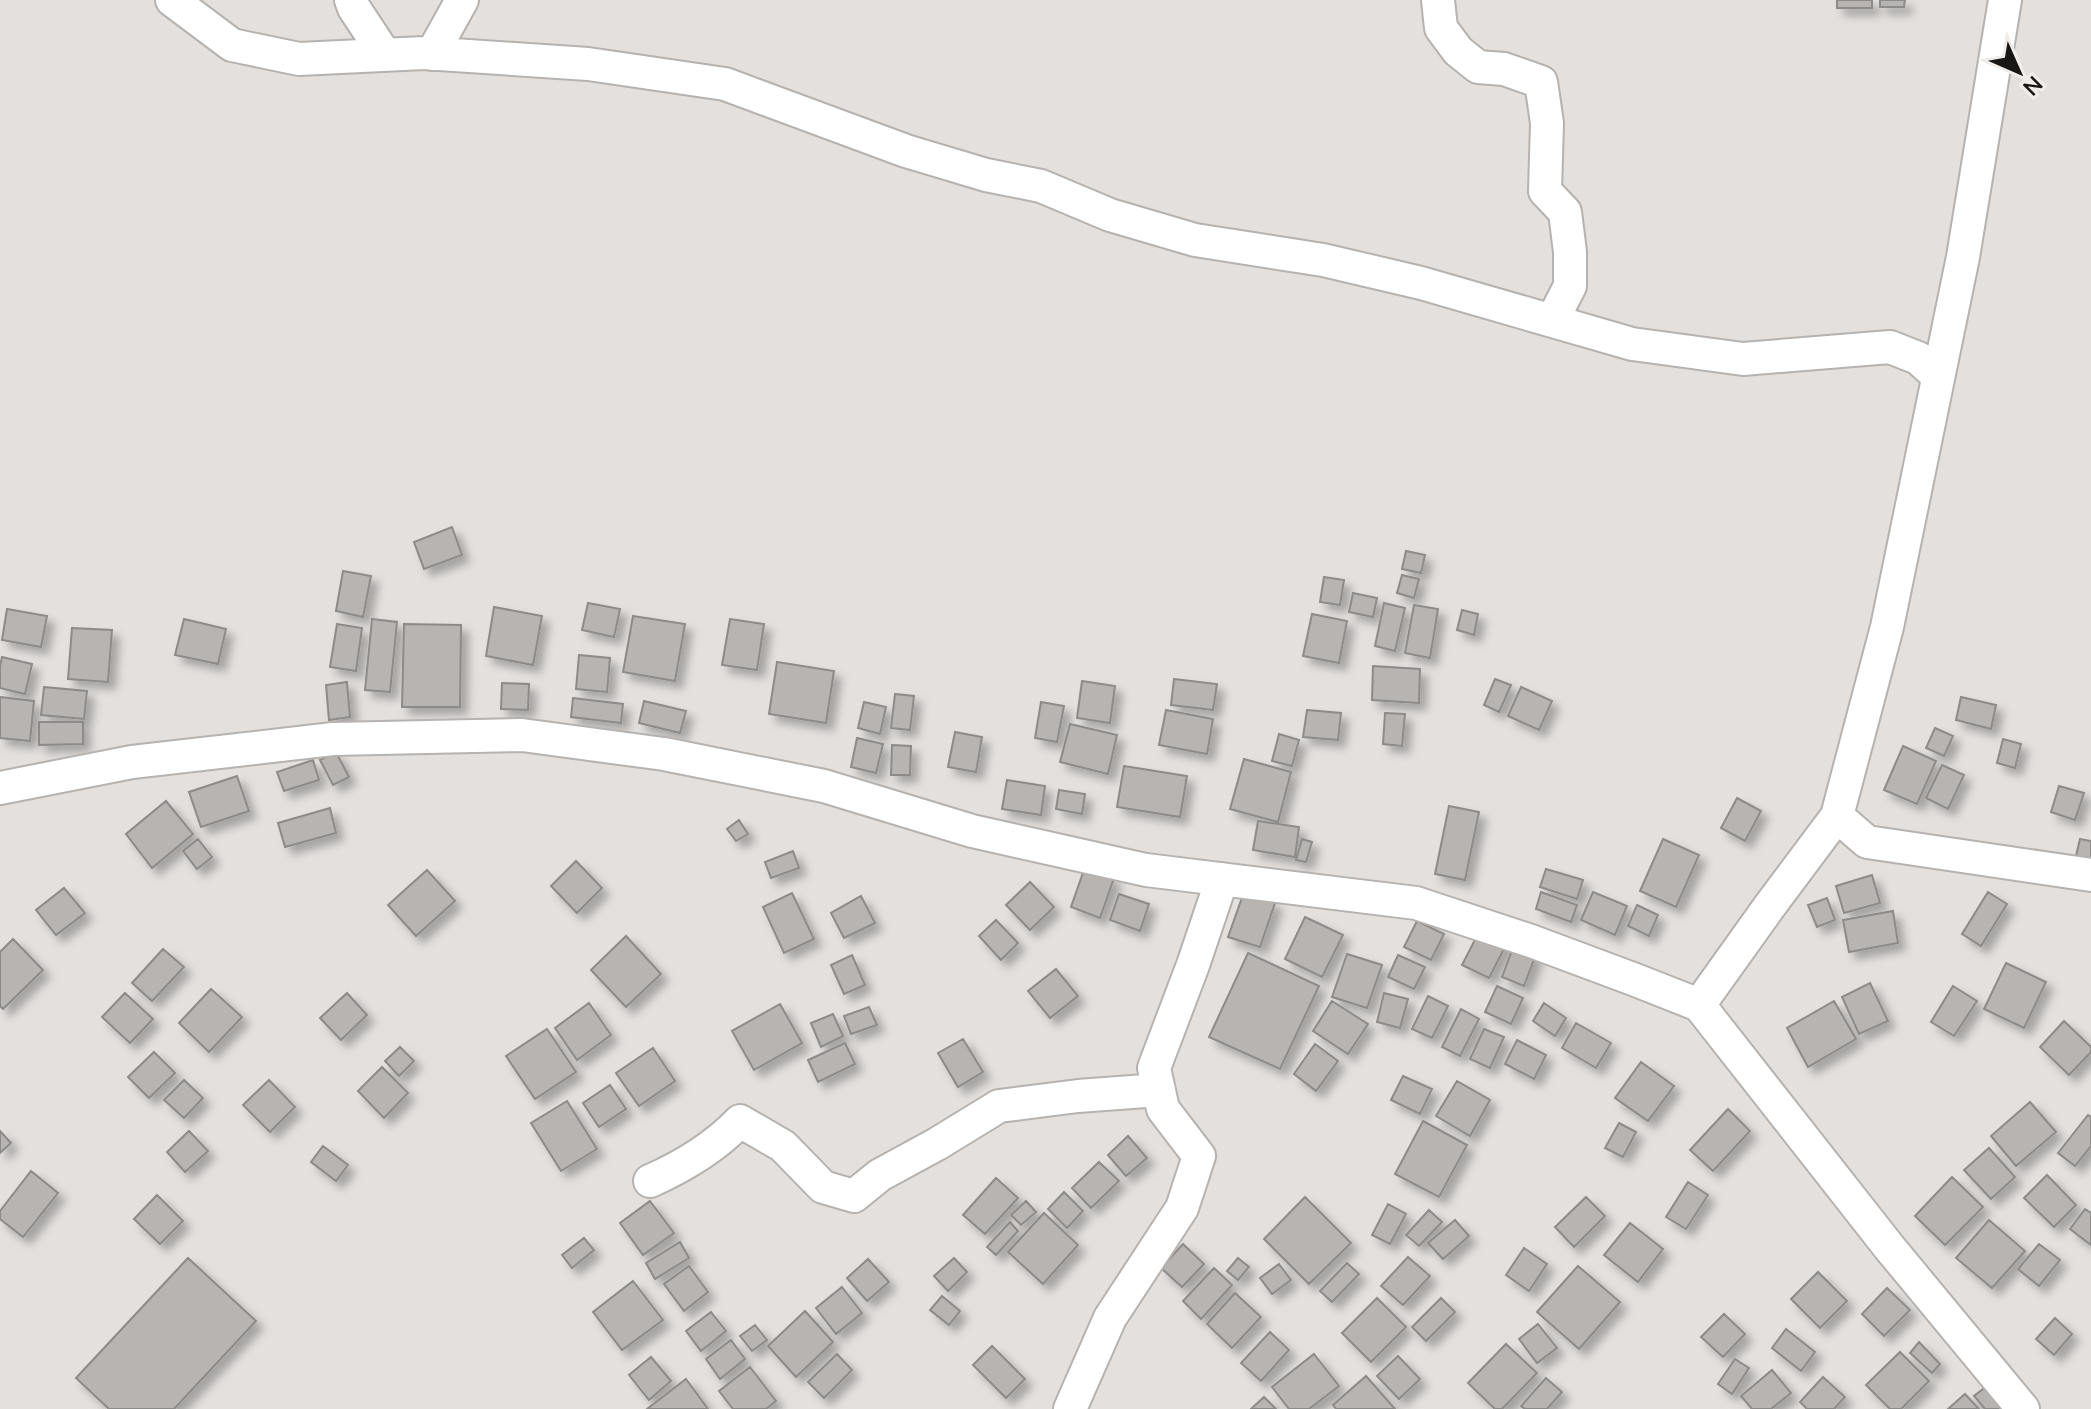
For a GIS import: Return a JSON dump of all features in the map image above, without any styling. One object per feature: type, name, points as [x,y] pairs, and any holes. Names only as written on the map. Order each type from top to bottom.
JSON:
[{"type":"street","points":[[172,0],[232,45],[299,59],[432,54],[588,64],[725,84],[906,151],[986,175],[1041,186],[1110,215],[1195,240],[1323,260],[1421,283],[1632,344],[1743,359],[1890,347],[1918,358],[1938,376]]},
{"type":"street","points":[[351,0],[385,55]]},
{"type":"street","points":[[432,54],[462,0]]},
{"type":"street","points":[[1438,0],[1441,28],[1458,51],[1478,67],[1504,69],[1541,82],[1547,123],[1545,191],[1565,212],[1570,252],[1570,286],[1552,321]]},
{"type":"street","points":[[1699,1005],[1837,816],[1887,627],[1963,257],[2005,0]]},
{"type":"street","points":[[0,788],[132,762],[333,739],[522,735],[664,754],[810,783],[987,834],[1146,870],[1416,903],[1531,941],[1699,1005],[1889,1247],[2023,1409]]},
{"type":"street","points":[[1837,816],[1867,842],[2091,875]]},
{"type":"street","points":[[1070,1409],[1110,1318],[1182,1208],[1199,1156],[1163,1109],[1154,1068],[1222,879]]},
{"type":"street","points":[[650,1181],[677,1169],[720,1142],[740,1121],[783,1146],[823,1187],[854,1196],[880,1175],[999,1106],[1159,1090]]},
{"type":"building","points":[[1837,0],[1872,0],[1872,8],[1837,8]]},
{"type":"building","points":[[1880,0],[1905,0],[1904,7],[1880,7]]},
{"type":"building","points":[[452,527],[462,555],[424,569],[414,542]]},
{"type":"building","points":[[1406,551],[1425,555],[1421,573],[1402,569]]},
{"type":"building","points":[[343,571],[371,576],[363,617],[336,611]]},
{"type":"building","points":[[1402,575],[1419,579],[1414,598],[1397,593]]},
{"type":"building","points":[[1324,577],[1344,580],[1340,605],[1320,602]]},
{"type":"building","points":[[1353,593],[1377,598],[1373,617],[1349,612]]},
{"type":"building","points":[[588,603],[620,609],[614,637],[582,630]]},
{"type":"building","points":[[1384,603],[1405,608],[1395,651],[1375,646]]},
{"type":"building","points":[[1414,605],[1438,609],[1430,658],[1405,653]]},
{"type":"building","points":[[494,607],[542,616],[533,665],[486,656]]},
{"type":"building","points":[[7,609],[47,616],[41,647],[2,640]]},
{"type":"building","points":[[1462,610],[1478,614],[1474,635],[1457,630]]},
{"type":"building","points":[[1312,614],[1347,621],[1339,663],[1303,656]]},
{"type":"building","points":[[633,616],[685,624],[675,681],[623,672]]},
{"type":"building","points":[[184,619],[226,629],[218,664],[175,655]]},
{"type":"building","points":[[372,619],[397,622],[390,692],[365,690]]},
{"type":"building","points":[[730,619],[764,624],[757,670],[722,665]]},
{"type":"building","points":[[337,624],[362,628],[356,671],[330,667]]},
{"type":"building","points":[[404,624],[461,625],[460,707],[402,707]]},
{"type":"building","points":[[72,628],[112,630],[108,682],[68,679]]},
{"type":"building","points":[[579,655],[610,658],[607,692],[576,689]]},
{"type":"building","points":[[2,657],[32,664],[25,694],[0,688]]},
{"type":"building","points":[[777,662],[834,671],[826,723],[769,714]]},
{"type":"building","points":[[1373,666],[1420,669],[1419,703],[1372,700]]},
{"type":"building","points":[[1174,679],[1217,684],[1213,710],[1171,705]]},
{"type":"building","points":[[1495,679],[1511,685],[1499,712],[1484,705]]},
{"type":"building","points":[[1082,681],[1115,686],[1110,723],[1077,718]]},
{"type":"building","points":[[347,682],[350,717],[329,720],[326,685]]},
{"type":"building","points":[[502,683],[529,684],[528,710],[501,709]]},
{"type":"building","points":[[44,687],[87,691],[84,719],[41,715]]},
{"type":"building","points":[[1521,687],[1552,701],[1539,730],[1508,716]]},
{"type":"building","points":[[895,694],[914,696],[910,730],[891,728]]},
{"type":"building","points":[[0,697],[34,701],[30,741],[0,738]]},
{"type":"building","points":[[1961,697],[1996,705],[1991,729],[1956,720]]},
{"type":"building","points":[[573,698],[623,704],[621,723],[571,717]]},
{"type":"building","points":[[644,701],[686,711],[680,733],[639,723]]},
{"type":"building","points":[[864,702],[886,707],[880,734],[858,728]]},
{"type":"building","points":[[1041,702],[1064,706],[1057,742],[1035,738]]},
{"type":"building","points":[[1166,710],[1213,719],[1207,754],[1159,745]]},
{"type":"building","points":[[1307,710],[1341,713],[1338,740],[1303,737]]},
{"type":"building","points":[[1385,713],[1405,714],[1402,746],[1383,744]]},
{"type":"building","points":[[39,722],[83,722],[83,744],[39,745]]},
{"type":"building","points":[[1070,724],[1117,735],[1108,774],[1060,762]]},
{"type":"building","points":[[1935,728],[1953,736],[1944,756],[1926,748]]},
{"type":"building","points":[[955,732],[982,737],[976,772],[948,767]]},
{"type":"building","points":[[1279,734],[1299,740],[1292,766],[1272,761]]},
{"type":"building","points":[[857,738],[883,744],[876,773],[851,767]]},
{"type":"building","points":[[2003,739],[2021,744],[2015,768],[1997,763]]},
{"type":"building","points":[[892,745],[911,746],[910,775],[891,775]]},
{"type":"building","points":[[1903,746],[1936,761],[1917,804],[1884,790]]},
{"type":"building","points":[[336,752],[349,777],[333,785],[320,760]]},
{"type":"building","points":[[1244,759],[1291,772],[1278,822],[1230,809]]},
{"type":"building","points":[[313,760],[319,780],[284,791],[277,772]]},
{"type":"building","points":[[1942,765],[1964,775],[1948,809],[1926,798]]},
{"type":"building","points":[[1124,766],[1187,776],[1180,817],[1117,807]]},
{"type":"building","points":[[237,776],[249,811],[201,827],[189,792]]},
{"type":"building","points":[[1007,780],[1045,786],[1041,815],[1002,809]]},
{"type":"building","points":[[2059,786],[2084,793],[2075,820],[2051,812]]},
{"type":"building","points":[[1059,790],[1085,794],[1082,814],[1056,809]]},
{"type":"building","points":[[1737,798],[1761,811],[1745,841],[1721,828]]},
{"type":"building","points":[[166,801],[193,834],[152,868],[126,834]]},
{"type":"building","points":[[1449,806],[1479,812],[1465,880],[1435,874]]},
{"type":"building","points":[[330,808],[336,833],[285,847],[278,823]]},
{"type":"building","points":[[739,820],[748,834],[736,841],[727,829]]},
{"type":"building","points":[[1258,821],[1299,827],[1295,857],[1253,850]]},
{"type":"building","points":[[198,839],[212,857],[197,869],[183,851]]},
{"type":"building","points":[[1302,839],[1312,842],[1306,862],[1296,860]]},
{"type":"building","points":[[1663,839],[1699,855],[1676,907],[1640,891]]},
{"type":"building","points":[[2080,839],[2091,841],[2091,860],[2076,856]]},
{"type":"building","points":[[793,851],[799,868],[771,878],[765,862]]},
{"type":"building","points":[[576,861],[602,888],[577,913],[551,886]]},
{"type":"building","points":[[1085,867],[1114,878],[1100,918],[1071,907]]},
{"type":"building","points":[[1546,869],[1583,880],[1577,899],[1540,887]]},
{"type":"building","points":[[427,870],[455,901],[416,936],[388,905]]},
{"type":"building","points":[[1872,875],[1880,903],[1844,913],[1836,886]]},
{"type":"building","points":[[1030,882],[1054,907],[1030,930],[1006,905]]},
{"type":"building","points":[[64,888],[85,913],[56,935],[36,910]]},
{"type":"building","points":[[1244,892],[1275,903],[1260,947],[1228,937]]},
{"type":"building","points":[[1541,892],[1577,905],[1571,922],[1536,909]]},
{"type":"building","points":[[1593,892],[1627,906],[1615,935],[1581,920]]},
{"type":"building","points":[[1988,892],[2007,904],[1981,946],[1962,934]]},
{"type":"building","points":[[792,893],[814,939],[784,953],[763,907]]},
{"type":"building","points":[[1119,894],[1149,904],[1140,931],[1110,920]]},
{"type":"building","points":[[861,896],[875,923],[844,938],[831,913]]},
{"type":"building","points":[[1827,898],[1835,920],[1817,927],[1808,905]]},
{"type":"building","points":[[1637,905],[1658,915],[1649,936],[1628,926]]},
{"type":"building","points":[[1893,911],[1898,943],[1849,952],[1843,920]]},
{"type":"building","points":[[1305,917],[1343,935],[1322,977],[1285,959]]},
{"type":"building","points":[[996,920],[1018,943],[1001,960],[979,936]]},
{"type":"building","points":[[1417,921],[1444,934],[1431,960],[1404,947]]},
{"type":"building","points":[[1481,928],[1508,941],[1489,978],[1462,965]]},
{"type":"building","points":[[626,936],[661,974],[626,1007],[591,970]]},
{"type":"building","points":[[13,939],[43,970],[3,1009],[0,1006],[0,952]]},
{"type":"building","points":[[1514,945],[1536,954],[1524,986],[1502,977]]},
{"type":"building","points":[[163,949],[184,967],[152,1001],[132,983]]},
{"type":"building","points":[[1248,953],[1319,986],[1280,1069],[1209,1037]]},
{"type":"building","points":[[1347,954],[1382,965],[1367,1008],[1332,997]]},
{"type":"building","points":[[852,955],[865,985],[844,994],[831,965]]},
{"type":"building","points":[[1398,955],[1425,967],[1414,989],[1388,977]]},
{"type":"building","points":[[2006,963],[2046,982],[2024,1028],[1984,1009]]},
{"type":"building","points":[[1056,969],[1078,996],[1050,1018],[1028,991]]},
{"type":"building","points":[[1870,983],[1888,1021],[1859,1034],[1842,997]]},
{"type":"building","points":[[1497,986],[1523,998],[1511,1024],[1485,1012]]},
{"type":"building","points":[[1953,986],[1977,1001],[1954,1036],[1931,1022]]},
{"type":"building","points":[[211,989],[242,1017],[209,1052],[179,1023]]},
{"type":"building","points":[[125,993],[153,1019],[130,1043],[102,1017]]},
{"type":"building","points":[[347,993],[367,1015],[341,1040],[320,1018]]},
{"type":"building","points":[[1384,993],[1408,999],[1400,1028],[1377,1022]]},
{"type":"building","points":[[1428,996],[1448,1006],[1432,1038],[1412,1029]]},
{"type":"building","points":[[1332,1001],[1368,1024],[1348,1054],[1313,1031]]},
{"type":"building","points":[[1834,1001],[1856,1039],[1808,1067],[1787,1028]]},
{"type":"building","points":[[589,1003],[611,1035],[577,1060],[555,1028]]},
{"type":"building","points":[[1544,1003],[1566,1018],[1555,1036],[1533,1021]]},
{"type":"building","points":[[780,1004],[802,1043],[754,1070],[732,1031]]},
{"type":"building","points":[[869,1007],[877,1025],[851,1034],[844,1016]]},
{"type":"building","points":[[1461,1009],[1479,1019],[1460,1056],[1442,1047]]},
{"type":"building","points":[[833,1014],[843,1036],[821,1047],[811,1023]]},
{"type":"building","points":[[2064,1021],[2091,1047],[2091,1052],[2069,1075],[2040,1047]]},
{"type":"building","points":[[1576,1023],[1611,1043],[1596,1068],[1562,1048]]},
{"type":"building","points":[[547,1029],[576,1072],[535,1099],[506,1056]]},
{"type":"building","points":[[1484,1029],[1504,1037],[1490,1068],[1470,1059]]},
{"type":"building","points":[[963,1039],[983,1072],[958,1087],[938,1053]]},
{"type":"building","points":[[1517,1040],[1546,1055],[1534,1079],[1505,1064]]},
{"type":"building","points":[[845,1043],[855,1064],[818,1082],[808,1060]]},
{"type":"building","points":[[1315,1044],[1338,1061],[1316,1091],[1294,1074]]},
{"type":"building","points":[[400,1047],[414,1061],[399,1076],[385,1061]]},
{"type":"building","points":[[653,1048],[675,1081],[639,1106],[616,1073]]},
{"type":"building","points":[[154,1052],[175,1073],[149,1098],[128,1077]]},
{"type":"building","points":[[1641,1062],[1674,1086],[1648,1121],[1615,1098]]},
{"type":"building","points":[[382,1067],[408,1093],[384,1118],[358,1091]]},
{"type":"building","points":[[1403,1076],[1432,1089],[1420,1114],[1391,1100]]},
{"type":"building","points":[[184,1080],[203,1098],[184,1118],[164,1100]]},
{"type":"building","points":[[269,1080],[295,1107],[270,1132],[243,1105]]},
{"type":"building","points":[[1457,1081],[1490,1100],[1470,1136],[1436,1116]]},
{"type":"building","points":[[610,1085],[626,1109],[599,1127],[583,1103]]},
{"type":"building","points":[[567,1101],[597,1149],[561,1171],[531,1123]]},
{"type":"building","points":[[2030,1102],[2056,1132],[2016,1166],[1991,1136]]},
{"type":"building","points":[[1728,1109],[1750,1131],[1713,1171],[1690,1150]]},
{"type":"building","points":[[2088,1115],[2091,1117],[2091,1146],[2075,1166],[2058,1153]]},
{"type":"building","points":[[1423,1121],[1467,1145],[1439,1197],[1395,1174]]},
{"type":"building","points":[[1619,1123],[1636,1132],[1623,1157],[1605,1148]]},
{"type":"building","points":[[0,1131],[11,1143],[0,1153]]},
{"type":"building","points":[[189,1131],[208,1151],[185,1172],[167,1152]]},
{"type":"building","points":[[1128,1136],[1147,1158],[1126,1176],[1108,1155]]},
{"type":"building","points":[[323,1146],[348,1165],[336,1181],[311,1162]]},
{"type":"building","points":[[1989,1148],[2015,1177],[1991,1199],[1964,1170]]},
{"type":"building","points":[[1099,1162],[1119,1181],[1091,1208],[1072,1188]]},
{"type":"building","points":[[31,1171],[58,1193],[23,1237],[0,1219],[0,1211]]},
{"type":"building","points":[[2047,1175],[2076,1205],[2054,1227],[2024,1198]]},
{"type":"building","points":[[1952,1177],[1983,1207],[1945,1245],[1915,1216]]},
{"type":"building","points":[[996,1178],[1018,1198],[985,1234],[963,1215]]},
{"type":"building","points":[[1688,1182],[1708,1195],[1686,1229],[1666,1217]]},
{"type":"building","points":[[1064,1192],[1083,1211],[1067,1228],[1048,1209]]},
{"type":"building","points":[[157,1195],[183,1221],[160,1244],[134,1219]]},
{"type":"building","points":[[1305,1197],[1351,1243],[1309,1284],[1264,1239]]},
{"type":"building","points":[[1586,1197],[1605,1216],[1574,1247],[1555,1227]]},
{"type":"building","points":[[650,1201],[674,1233],[643,1255],[620,1223]]},
{"type":"building","points":[[1026,1201],[1036,1212],[1021,1225],[1011,1215]]},
{"type":"building","points":[[1388,1204],[1406,1214],[1390,1244],[1372,1235]]},
{"type":"building","points":[[2085,1209],[2091,1213],[2091,1245],[2070,1229]]},
{"type":"building","points":[[1429,1210],[1442,1222],[1419,1246],[1406,1235]]},
{"type":"building","points":[[1044,1213],[1078,1245],[1043,1284],[1008,1252]]},
{"type":"building","points":[[1455,1220],[1469,1236],[1443,1259],[1428,1243]]},
{"type":"building","points":[[1989,1220],[2025,1251],[1992,1288],[1956,1258]]},
{"type":"building","points":[[1010,1222],[1018,1231],[996,1255],[987,1247]]},
{"type":"building","points":[[1630,1223],[1663,1249],[1638,1282],[1604,1255]]},
{"type":"building","points":[[584,1238],[594,1250],[572,1268],[562,1255]]},
{"type":"building","points":[[680,1242],[689,1258],[655,1279],[646,1263]]},
{"type":"building","points":[[1183,1244],[1204,1264],[1182,1287],[1161,1268]]},
{"type":"building","points":[[2039,1244],[2060,1260],[2039,1286],[2018,1269]]},
{"type":"building","points":[[1524,1248],[1547,1264],[1529,1291],[1506,1275]]},
{"type":"building","points":[[1408,1257],[1430,1276],[1403,1305],[1381,1286]]},
{"type":"building","points":[[188,1258],[256,1321],[174,1409],[109,1409],[76,1378]]},
{"type":"building","points":[[954,1258],[967,1272],[948,1291],[934,1276]]},
{"type":"building","points":[[1238,1258],[1249,1267],[1238,1280],[1227,1271]]},
{"type":"building","points":[[868,1259],[889,1282],[867,1301],[847,1278]]},
{"type":"building","points":[[1347,1263],[1359,1274],[1332,1302],[1320,1291]]},
{"type":"building","points":[[1279,1264],[1291,1280],[1272,1294],[1260,1278]]},
{"type":"building","points":[[689,1266],[708,1292],[684,1311],[664,1284]]},
{"type":"building","points":[[1578,1266],[1620,1302],[1579,1349],[1537,1312]]},
{"type":"building","points":[[1214,1268],[1232,1285],[1201,1319],[1183,1301]]},
{"type":"building","points":[[1818,1272],[1847,1301],[1820,1328],[1791,1299]]},
{"type":"building","points":[[633,1281],[663,1320],[622,1350],[593,1312]]},
{"type":"building","points":[[842,1287],[862,1313],[836,1334],[816,1308]]},
{"type":"building","points":[[1887,1288],[1910,1310],[1884,1336],[1862,1314]]},
{"type":"building","points":[[1235,1293],[1261,1317],[1232,1348],[1207,1324]]},
{"type":"building","points":[[942,1296],[960,1311],[949,1325],[930,1310]]},
{"type":"building","points":[[1377,1298],[1406,1327],[1371,1362],[1342,1333]]},
{"type":"building","points":[[1441,1298],[1455,1312],[1426,1341],[1412,1327]]},
{"type":"building","points":[[805,1311],[833,1342],[796,1377],[768,1346]]},
{"type":"building","points":[[711,1312],[726,1331],[701,1351],[686,1331]]},
{"type":"building","points":[[1724,1314],[1745,1334],[1723,1357],[1701,1337]]},
{"type":"building","points":[[2055,1318],[2072,1334],[2054,1355],[2036,1339]]},
{"type":"building","points":[[1538,1324],[1557,1348],[1537,1363],[1519,1339]]},
{"type":"building","points":[[755,1325],[767,1340],[752,1351],[740,1336]]},
{"type":"building","points":[[1786,1329],[1815,1352],[1801,1371],[1772,1348]]},
{"type":"building","points":[[1270,1332],[1289,1350],[1261,1381],[1241,1363]]},
{"type":"building","points":[[731,1340],[745,1359],[720,1379],[706,1359]]},
{"type":"building","points":[[1919,1342],[1940,1364],[1932,1373],[1910,1353]]},
{"type":"building","points":[[1506,1344],[1537,1373],[1502,1409],[1495,1409],[1468,1383]]},
{"type":"building","points":[[992,1346],[1025,1379],[1006,1398],[973,1365]]},
{"type":"building","points":[[1900,1352],[1929,1381],[1901,1409],[1890,1409],[1866,1385]]},
{"type":"building","points":[[837,1354],[852,1370],[824,1398],[808,1382]]},
{"type":"building","points":[[1314,1354],[1339,1386],[1309,1409],[1289,1409],[1272,1387]]},
{"type":"building","points":[[1398,1356],[1420,1379],[1399,1399],[1377,1376]]},
{"type":"building","points":[[651,1357],[671,1381],[649,1400],[629,1375]]},
{"type":"building","points":[[1735,1359],[1749,1368],[1732,1394],[1718,1384]]},
{"type":"building","points":[[750,1367],[776,1401],[766,1409],[733,1409],[719,1391]]},
{"type":"building","points":[[1772,1370],[1791,1393],[1771,1409],[1752,1409],[1741,1396]]},
{"type":"building","points":[[1366,1376],[1395,1409],[1336,1409],[1333,1405]]},
{"type":"building","points":[[1823,1377],[1845,1397],[1834,1409],[1807,1409],[1800,1402]]},
{"type":"building","points":[[1546,1378],[1562,1392],[1547,1409],[1525,1409],[1521,1406]]},
{"type":"building","points":[[686,1379],[708,1409],[647,1409]]},
{"type":"building","points":[[1987,1386],[2006,1409],[1985,1409],[1974,1396]]},
{"type":"building","points":[[1965,1394],[1979,1409],[1948,1409]]},
{"type":"building","points":[[1264,1397],[1276,1409],[1251,1409]]}]
